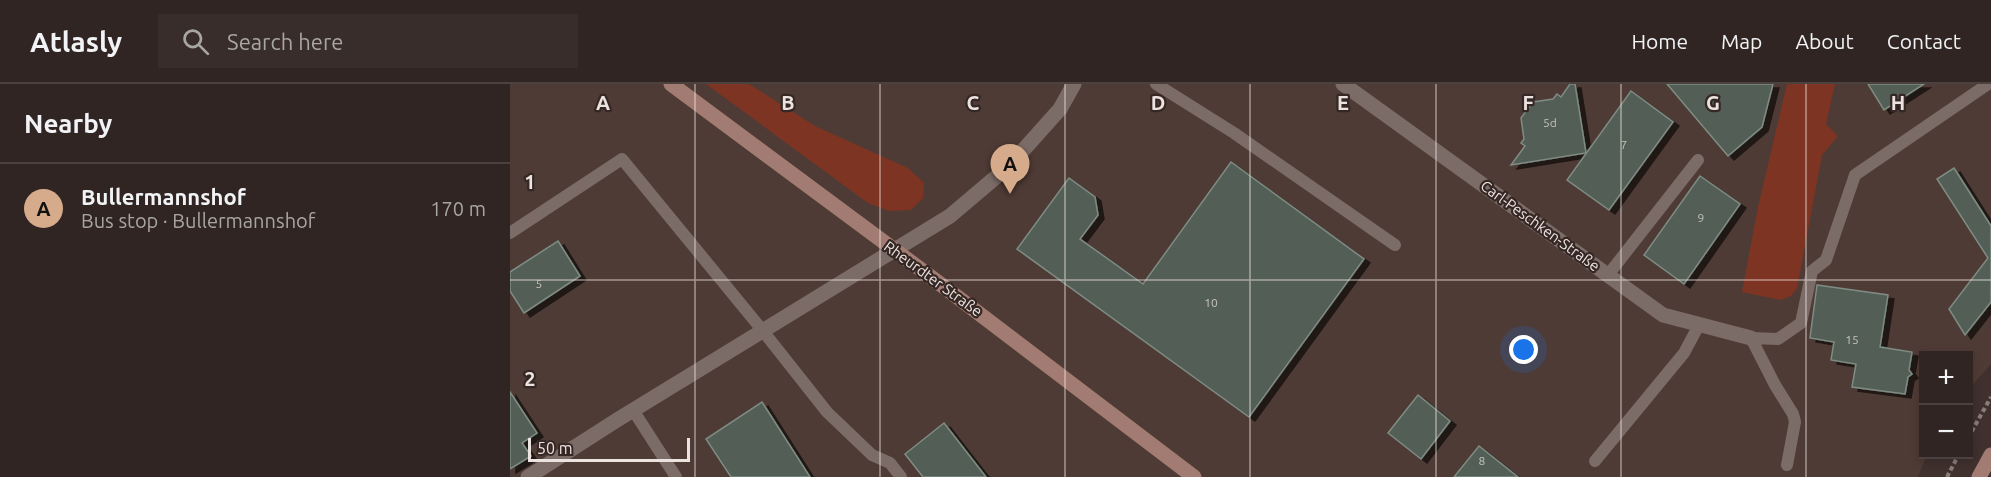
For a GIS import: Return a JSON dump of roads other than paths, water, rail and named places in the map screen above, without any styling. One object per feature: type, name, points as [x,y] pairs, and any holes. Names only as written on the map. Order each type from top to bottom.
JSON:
[{"type":"main road","name":"Rheurdter Straße","points":[[671,84],[931,277],[1194,477]]},
{"type":"main road","points":[[1979,477],[1991,455]]},
{"type":"street","points":[[528,477],[950,216],[1010,166],[1060,108],[1074,84]]},
{"type":"street","name":"Carl-Peschken-Straße","points":[[1344,84],[1663,315],[1751,338]]},
{"type":"lane","points":[[1156,84],[1234,133],[1395,245]]},
{"type":"lane","points":[[1787,465],[1795,422],[1793,414],[1751,338],[1778,339],[1802,323],[1812,271],[1826,260],[1855,175],[1988,84]]},
{"type":"lane","points":[[510,233],[622,159],[827,412],[872,455],[891,463],[900,477]]},
{"type":"lane","points":[[1608,275],[1698,160]]},
{"type":"lane","points":[[1595,460],[1684,353],[1699,325]]},
{"type":"lane","points":[[633,410],[676,477]]},
{"type":"place","name":"Bullermannshof","points":[[1010,194]]}]
